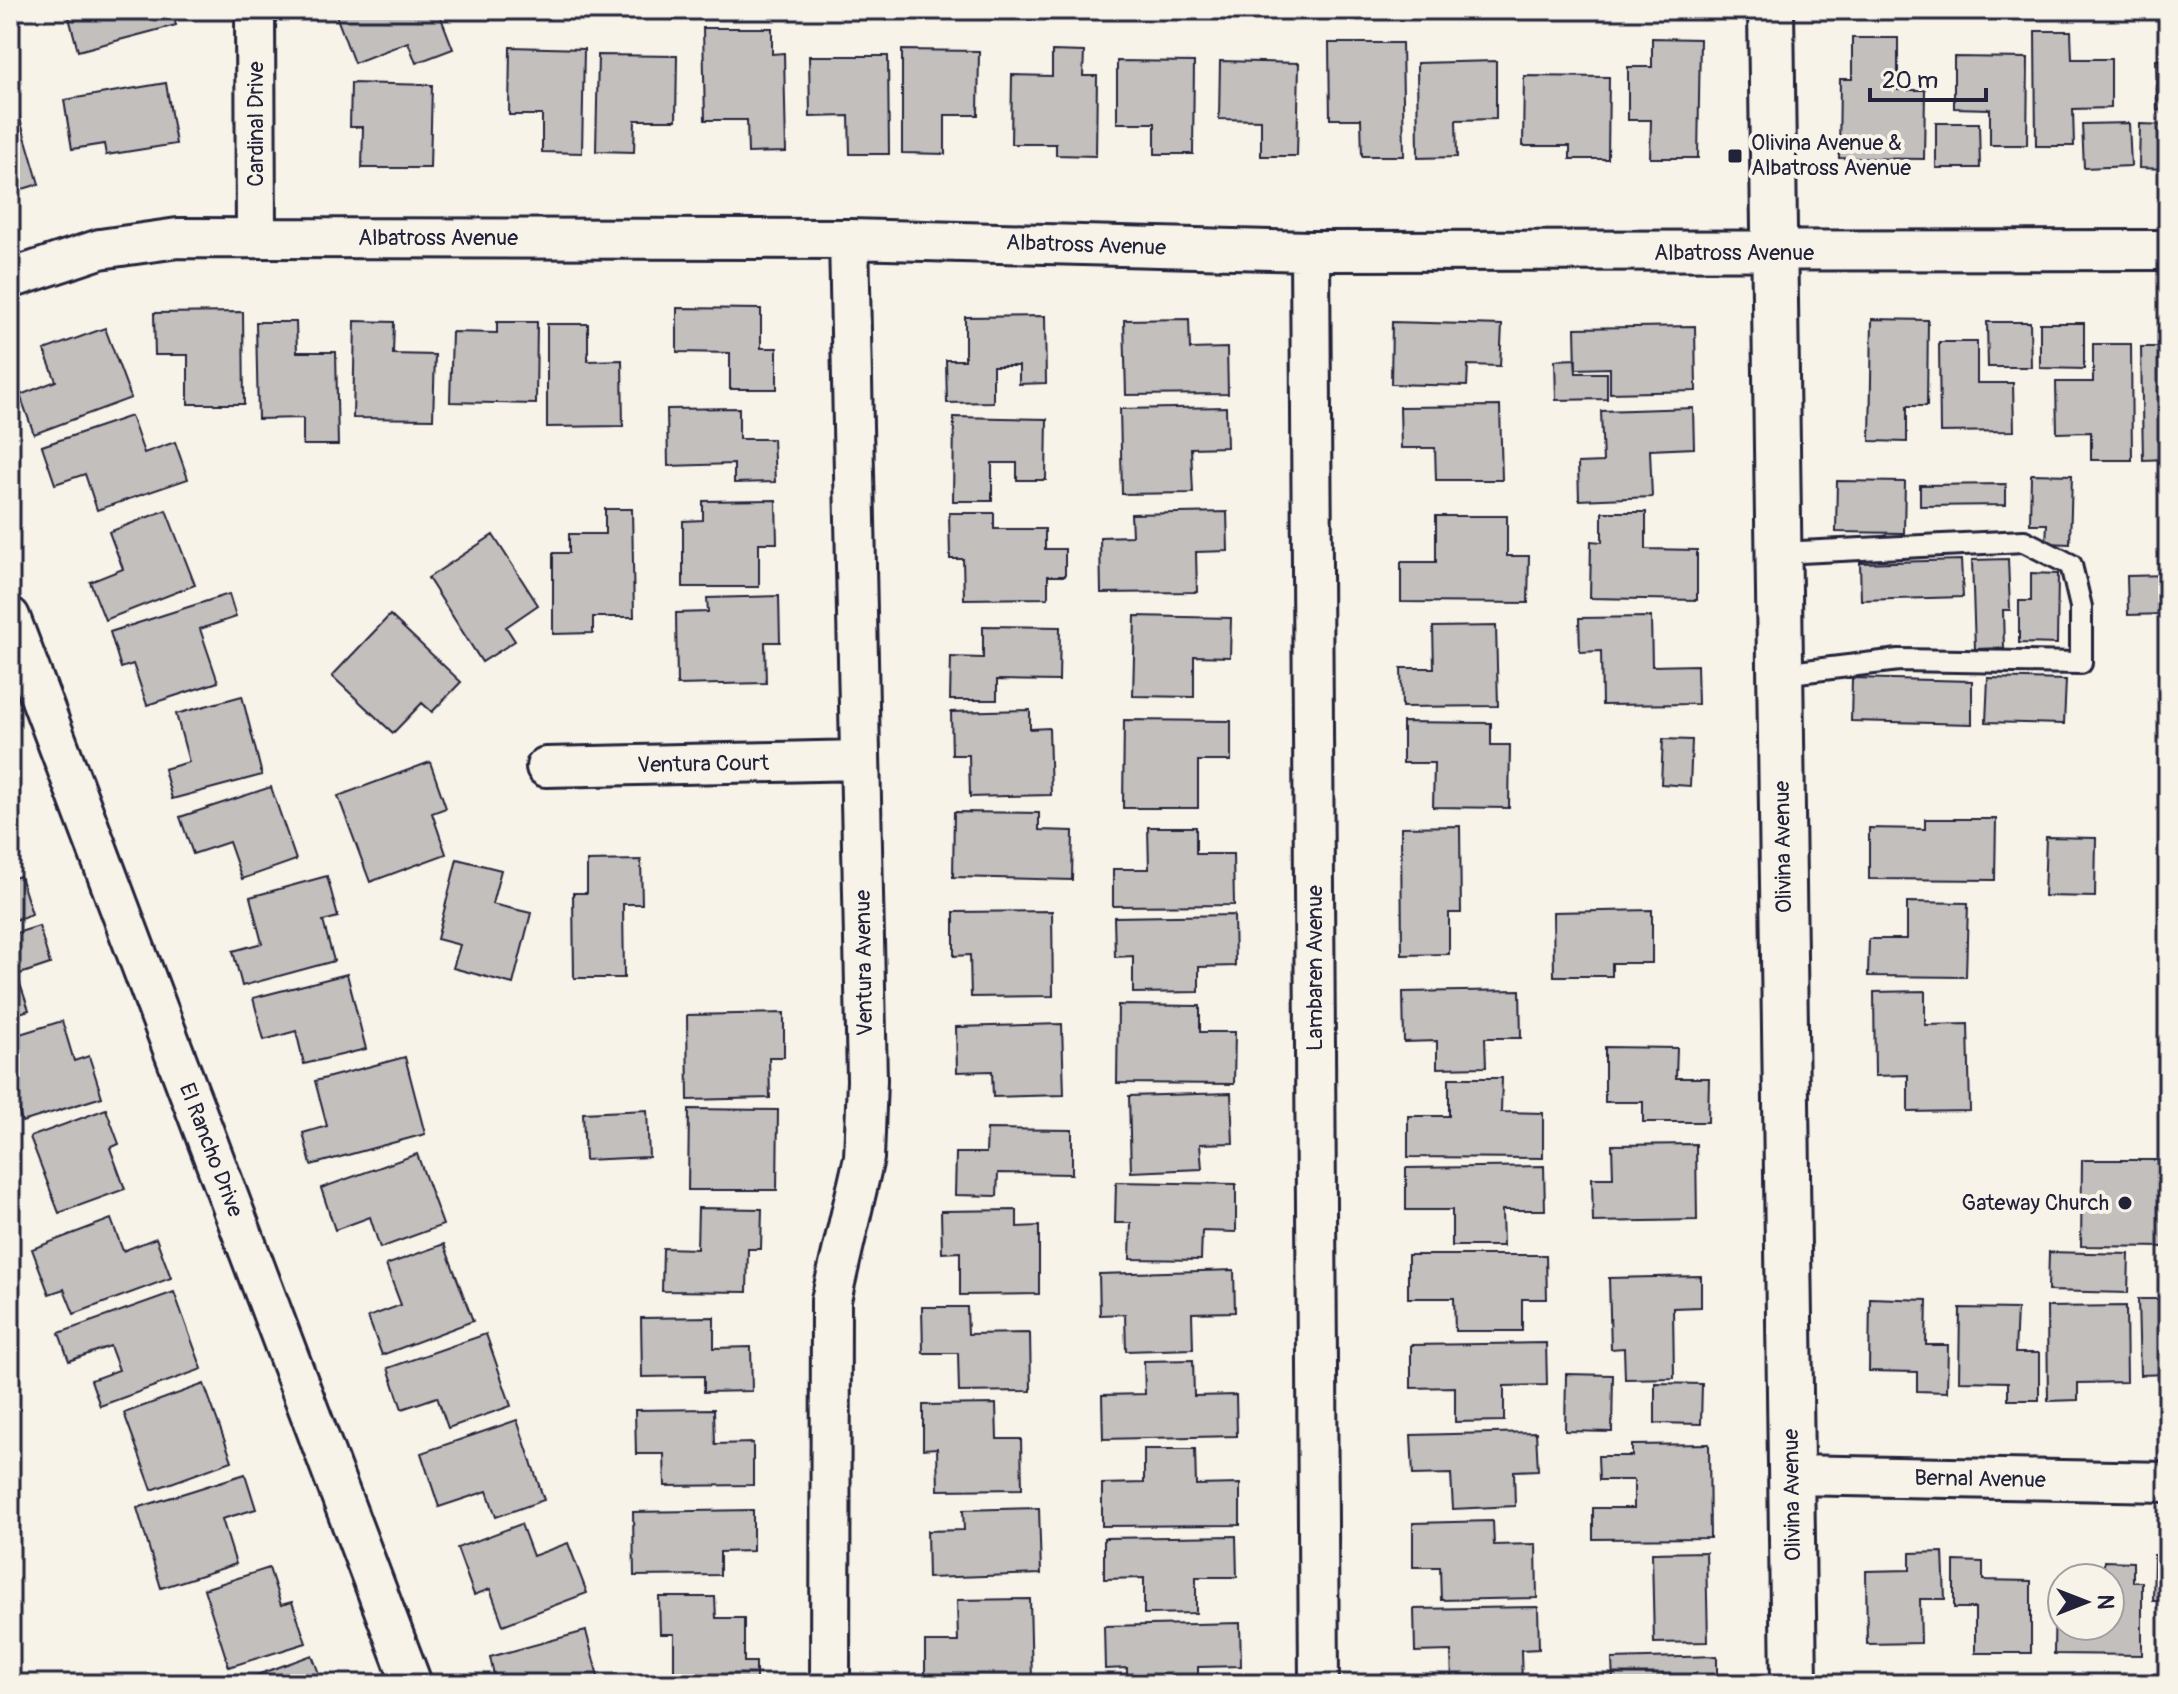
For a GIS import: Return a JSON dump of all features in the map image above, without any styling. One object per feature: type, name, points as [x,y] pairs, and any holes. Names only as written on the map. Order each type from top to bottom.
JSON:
[{"type":"street","name":"Cardinal Drive","points":[[255,10],[256,238]]},
{"type":"street","name":"Olivina Avenue","points":[[1771,10],[1794,1684]]},
{"type":"street","name":"Albatross Avenue","points":[[10,279],[100,249],[178,238],[849,239],[1310,251],[1776,253],[2168,250]]},
{"type":"street","name":"Ventura Avenue","points":[[830,1684],[831,1300],[864,1158],[867,1080],[849,239]]},
{"type":"street","name":"Lambaren Avenue","points":[[1310,251],[1319,1684]]},
{"type":"street","name":"El Rancho Drive","points":[[10,617],[412,1684]]},
{"type":"street","name":"Ventura Court","points":[[546,767],[860,760]]},
{"type":"street","name":"Bernal Avenue","points":[[1791,1475],[2168,1482]]},
{"type":"lane","points":[[1780,553],[2024,541],[2071,565],[2081,607],[2081,663],[1899,660],[1781,674]]},
{"type":"building","points":[[67,10],[172,10],[176,25],[78,51]]},
{"type":"building","points":[[334,10],[438,10],[453,49],[416,63],[408,42],[354,63]]},
{"type":"building","points":[[1588,10],[1639,10],[1639,12],[1589,14]]},
{"type":"building","points":[[703,28],[772,28],[772,54],[784,53],[786,152],[748,153],[747,120],[705,120]]},
{"type":"building","points":[[2035,31],[2071,31],[2072,59],[2111,59],[2111,108],[2073,109],[2074,146],[2036,146]]},
{"type":"building","points":[[1652,38],[1700,39],[1698,158],[1650,158],[1651,120],[1628,120],[1628,67],[1652,67]]},
{"type":"building","points":[[1852,38],[1898,38],[1898,90],[1925,90],[1924,159],[1839,158],[1840,79],[1852,79]]},
{"type":"building","points":[[1329,43],[1402,43],[1404,156],[1362,156],[1361,119],[1330,119]]},
{"type":"building","points":[[510,47],[584,49],[582,153],[542,152],[542,115],[509,115]]},
{"type":"building","points":[[902,50],[979,51],[978,115],[945,115],[945,154],[902,153]]},
{"type":"building","points":[[1052,51],[1084,52],[1083,76],[1097,76],[1096,156],[1056,155],[1056,144],[1011,144],[1012,75],[1052,76]]},
{"type":"building","points":[[598,55],[677,56],[676,120],[635,120],[634,152],[596,151]]},
{"type":"building","points":[[809,56],[888,56],[889,154],[850,154],[849,116],[810,117]]},
{"type":"building","points":[[1954,57],[2028,58],[2027,145],[1990,145],[1990,109],[1954,108]]},
{"type":"building","points":[[2156,60],[2168,60],[2168,109],[2157,110]]},
{"type":"building","points":[[1117,61],[1194,62],[1193,154],[1155,154],[1155,123],[1117,123]]},
{"type":"building","points":[[1220,61],[1299,63],[1297,156],[1261,156],[1261,120],[1219,119]]},
{"type":"building","points":[[1496,61],[1496,119],[1456,120],[1457,157],[1418,158],[1417,63]]},
{"type":"building","points":[[1524,76],[1609,77],[1608,159],[1570,159],[1570,146],[1523,146]]},
{"type":"building","points":[[166,83],[176,144],[106,155],[104,144],[72,149],[64,100]]},
{"type":"building","points":[[351,83],[432,85],[430,168],[362,168],[363,127],[350,127]]},
{"type":"building","points":[[17,109],[39,184],[10,193],[10,111]]},
{"type":"building","points":[[1936,123],[1979,123],[1980,168],[1936,168]]},
{"type":"building","points":[[2129,123],[2131,166],[2084,168],[2082,124]]},
{"type":"building","points":[[2140,124],[2168,125],[2168,169],[2139,168]]},
{"type":"building","points":[[677,308],[761,309],[761,348],[777,348],[777,389],[730,389],[730,353],[677,352]]},
{"type":"building","points":[[243,312],[244,404],[188,404],[188,355],[155,355],[154,313]]},
{"type":"building","points":[[1045,316],[1046,383],[1019,384],[1019,366],[993,366],[993,402],[947,403],[946,360],[965,360],[965,317]]},
{"type":"building","points":[[1189,319],[1190,349],[1227,348],[1228,394],[1126,395],[1124,320]]},
{"type":"building","points":[[1872,319],[1928,320],[1927,406],[1907,406],[1907,442],[1870,441]]},
{"type":"building","points":[[355,321],[394,322],[393,354],[435,355],[433,419],[353,418]]},
{"type":"building","points":[[256,322],[296,322],[297,352],[336,352],[338,445],[303,445],[303,418],[258,419]]},
{"type":"building","points":[[497,322],[537,322],[536,404],[450,402],[452,332],[497,333]]},
{"type":"building","points":[[1392,322],[1502,325],[1500,366],[1468,365],[1467,386],[1391,384]]},
{"type":"building","points":[[1987,322],[2030,322],[2031,367],[1988,367]]},
{"type":"building","points":[[2040,323],[2084,323],[2084,369],[2040,368]]},
{"type":"building","points":[[547,324],[588,324],[588,361],[622,360],[623,426],[547,427]]},
{"type":"building","points":[[1695,326],[1696,391],[1610,393],[1610,368],[1576,369],[1575,328]]},
{"type":"building","points":[[105,328],[131,398],[34,434],[20,395],[56,381],[44,350]]},
{"type":"building","points":[[1939,342],[1977,342],[1977,383],[2013,383],[2014,431],[1940,432]]},
{"type":"building","points":[[2093,344],[2131,344],[2132,460],[2091,460],[2091,432],[2057,433],[2056,382],[2093,382]]},
{"type":"building","points":[[2141,347],[2168,347],[2168,459],[2143,460]]},
{"type":"building","points":[[1575,359],[1576,373],[1607,373],[1607,399],[1556,400],[1555,360]]},
{"type":"building","points":[[1500,406],[1502,480],[1436,480],[1435,448],[1401,448],[1400,407]]},
{"type":"building","points":[[1226,407],[1227,447],[1191,448],[1193,493],[1122,494],[1120,409]]},
{"type":"building","points":[[739,408],[739,439],[773,439],[775,482],[734,483],[734,464],[668,466],[667,409]]},
{"type":"building","points":[[1693,408],[1694,448],[1650,450],[1652,497],[1579,500],[1578,463],[1603,462],[1601,411]]},
{"type":"building","points":[[131,416],[144,453],[175,442],[188,479],[97,510],[85,474],[55,484],[42,446]]},
{"type":"building","points":[[954,417],[1047,419],[1046,480],[1017,480],[1017,463],[992,463],[992,501],[953,501]]},
{"type":"building","points":[[2031,474],[2072,475],[2070,544],[2046,543],[2047,524],[2030,524]]},
{"type":"building","points":[[1837,481],[1905,482],[1904,533],[1836,532]]},
{"type":"building","points":[[2006,484],[2006,505],[1920,506],[1920,485]]},
{"type":"building","points":[[776,500],[777,543],[759,543],[759,587],[683,587],[683,521],[703,520],[703,501]]},
{"type":"building","points":[[605,509],[632,509],[634,617],[593,617],[593,633],[553,634],[553,553],[569,553],[569,534],[605,534]]},
{"type":"building","points":[[166,510],[195,585],[105,620],[90,582],[123,569],[109,532]]},
{"type":"building","points":[[1227,512],[1228,551],[1196,552],[1197,592],[1101,593],[1100,537],[1132,536],[1131,514]]},
{"type":"building","points":[[1602,512],[1646,512],[1646,549],[1697,550],[1697,600],[1590,598],[1591,541],[1602,542]]},
{"type":"building","points":[[949,513],[994,513],[994,529],[1045,529],[1045,549],[1065,549],[1065,576],[1048,576],[1048,598],[964,599],[963,559],[950,559]]},
{"type":"building","points":[[1436,516],[1507,516],[1507,556],[1529,556],[1528,603],[1401,602],[1401,562],[1436,562]]},
{"type":"building","points":[[493,535],[538,605],[506,627],[515,641],[482,662],[428,578]]},
{"type":"building","points":[[2008,559],[2010,610],[2003,610],[2004,648],[1975,649],[1972,560]]},
{"type":"building","points":[[1961,560],[1963,597],[1861,600],[1860,563]]},
{"type":"building","points":[[2031,573],[2058,574],[2057,644],[2019,643],[2019,601],[2031,601]]},
{"type":"building","points":[[2168,575],[2168,614],[2128,615],[2127,576]]},
{"type":"building","points":[[229,594],[236,617],[200,629],[218,682],[147,705],[133,664],[121,668],[110,632]]},
{"type":"building","points":[[779,596],[780,642],[765,642],[766,683],[677,685],[676,613],[708,612],[707,598]]},
{"type":"building","points":[[390,615],[461,682],[432,712],[422,703],[393,733],[332,676]]},
{"type":"building","points":[[1135,616],[1231,618],[1230,657],[1194,656],[1194,697],[1133,696]]},
{"type":"building","points":[[1651,617],[1652,666],[1697,665],[1698,704],[1602,705],[1601,651],[1580,652],[1579,618]]},
{"type":"building","points":[[983,626],[1060,627],[1059,681],[997,680],[997,700],[950,700],[951,657],[983,658]]},
{"type":"building","points":[[1496,626],[1498,706],[1402,707],[1401,668],[1434,668],[1433,627]]},
{"type":"building","points":[[1852,678],[1972,681],[1972,724],[1851,721]]},
{"type":"building","points":[[1988,678],[2066,680],[2064,724],[1986,722]]},
{"type":"building","points":[[242,696],[262,775],[172,799],[164,769],[189,762],[176,714]]},
{"type":"building","points":[[1030,710],[1030,729],[1049,728],[1051,795],[970,797],[969,755],[952,755],[951,712]]},
{"type":"building","points":[[1124,720],[1231,721],[1231,761],[1198,761],[1198,808],[1123,808]]},
{"type":"building","points":[[1403,722],[1491,723],[1491,745],[1510,745],[1509,808],[1433,807],[1434,763],[1403,763]]},
{"type":"building","points":[[1663,739],[1692,740],[1690,786],[1661,784]]},
{"type":"building","points":[[430,762],[446,808],[432,813],[446,854],[370,882],[338,796]]},
{"type":"building","points":[[271,787],[296,860],[242,879],[229,842],[193,854],[180,817]]},
{"type":"building","points":[[954,812],[1039,813],[1039,830],[1073,831],[1072,880],[953,877]]},
{"type":"building","points":[[1925,819],[1996,819],[1995,880],[1869,879],[1869,828],[1925,829]]},
{"type":"building","points":[[1460,826],[1461,913],[1449,913],[1449,954],[1402,955],[1401,827]]},
{"type":"building","points":[[1148,827],[1196,827],[1196,854],[1233,854],[1234,905],[1113,906],[1113,869],[1149,869]]},
{"type":"building","points":[[2046,837],[2096,838],[2095,897],[2044,896]]},
{"type":"building","points":[[457,859],[501,870],[492,904],[531,913],[513,984],[453,968],[460,945],[437,939]]},
{"type":"building","points":[[641,860],[642,904],[623,904],[624,978],[574,978],[573,893],[587,893],[587,861]]},
{"type":"building","points":[[20,876],[32,914],[10,922],[10,879]]},
{"type":"building","points":[[327,876],[338,917],[323,921],[334,961],[242,986],[233,951],[262,943],[250,897]]},
{"type":"building","points":[[1907,902],[1968,903],[1966,977],[1868,976],[1869,939],[1907,939]]},
{"type":"building","points":[[1652,910],[1652,963],[1612,963],[1612,976],[1554,976],[1553,912]]},
{"type":"building","points":[[1052,911],[1053,996],[971,997],[970,955],[954,956],[954,912]]},
{"type":"building","points":[[1234,915],[1235,966],[1199,967],[1199,992],[1133,993],[1133,956],[1115,957],[1114,917]]},
{"type":"building","points":[[39,926],[50,964],[17,975],[29,1010],[10,1016],[10,935]]},
{"type":"building","points":[[347,974],[366,1049],[304,1064],[296,1031],[264,1040],[253,998]]},
{"type":"building","points":[[1520,990],[1521,1038],[1485,1038],[1486,1067],[1437,1068],[1437,1041],[1404,1042],[1403,992]]},
{"type":"building","points":[[1925,991],[1925,1025],[1968,1024],[1970,1111],[1908,1112],[1908,1075],[1875,1076],[1874,992]]},
{"type":"building","points":[[1118,1005],[1200,1006],[1200,1032],[1235,1032],[1234,1084],[1117,1083]]},
{"type":"building","points":[[784,1013],[784,1057],[769,1057],[770,1098],[688,1100],[687,1015]]},
{"type":"building","points":[[62,1021],[74,1061],[89,1056],[102,1097],[22,1122],[10,1083],[10,1037]]},
{"type":"building","points":[[1062,1024],[1064,1095],[993,1097],[992,1071],[957,1072],[956,1027]]},
{"type":"building","points":[[1605,1047],[1677,1048],[1676,1078],[1709,1078],[1708,1122],[1643,1122],[1643,1102],[1605,1102]]},
{"type":"building","points":[[405,1057],[425,1134],[311,1165],[303,1133],[327,1126],[315,1081]]},
{"type":"building","points":[[1449,1078],[1502,1078],[1501,1112],[1543,1113],[1543,1158],[1408,1157],[1408,1116],[1449,1116]]},
{"type":"building","points":[[1231,1093],[1233,1143],[1200,1144],[1202,1169],[1131,1172],[1129,1096]]},
{"type":"building","points":[[106,1109],[119,1144],[110,1148],[125,1189],[59,1213],[30,1137]]},
{"type":"building","points":[[689,1109],[778,1110],[777,1190],[688,1190]]},
{"type":"building","points":[[647,1110],[649,1157],[585,1160],[583,1113]]},
{"type":"building","points":[[987,1129],[1072,1130],[1072,1174],[998,1173],[997,1196],[955,1195],[956,1153],[986,1153]]},
{"type":"building","points":[[1696,1144],[1697,1220],[1593,1222],[1592,1178],[1613,1178],[1612,1145]]},
{"type":"building","points":[[417,1154],[443,1225],[380,1248],[370,1217],[335,1230],[321,1188]]},
{"type":"building","name":"Gateway Church","points":[[2082,1160],[2168,1160],[2168,1247],[2081,1246]]},
{"type":"building","points":[[1544,1166],[1545,1210],[1502,1210],[1503,1246],[1452,1246],[1452,1210],[1406,1210],[1406,1168]]},
{"type":"building","points":[[1116,1182],[1236,1184],[1236,1232],[1202,1231],[1201,1260],[1130,1259],[1131,1223],[1115,1223]]},
{"type":"building","points":[[698,1208],[762,1209],[761,1249],[748,1249],[747,1292],[662,1291],[663,1248],[697,1249]]},
{"type":"building","points":[[1017,1210],[1017,1227],[1039,1226],[1039,1294],[960,1295],[960,1252],[942,1253],[941,1211]]},
{"type":"building","points":[[111,1219],[123,1251],[156,1238],[171,1278],[74,1314],[64,1289],[49,1294],[32,1249]]},
{"type":"building","points":[[444,1244],[473,1321],[382,1355],[368,1317],[401,1305],[386,1265]]},
{"type":"building","points":[[2049,1252],[2129,1254],[2128,1293],[2048,1291]]},
{"type":"building","points":[[1408,1255],[1546,1255],[1547,1299],[1522,1299],[1522,1331],[1455,1331],[1454,1298],[1408,1298]]},
{"type":"building","points":[[1234,1270],[1235,1312],[1192,1313],[1193,1349],[1126,1351],[1125,1314],[1100,1315],[1099,1274]]},
{"type":"building","points":[[1701,1276],[1701,1307],[1673,1308],[1674,1378],[1625,1379],[1624,1348],[1611,1349],[1609,1278]]},
{"type":"building","points":[[174,1292],[202,1369],[100,1406],[91,1380],[119,1370],[110,1346],[69,1361],[59,1333]]},
{"type":"building","points":[[1870,1298],[1927,1300],[1926,1345],[1948,1345],[1947,1392],[1917,1391],[1917,1372],[1869,1371]]},
{"type":"building","points":[[2138,1299],[2168,1299],[2168,1374],[2140,1375]]},
{"type":"building","points":[[2126,1306],[2127,1382],[2078,1383],[2078,1400],[2048,1401],[2047,1307]]},
{"type":"building","points":[[922,1307],[967,1307],[968,1334],[1030,1333],[1031,1391],[959,1392],[958,1353],[923,1353]]},
{"type":"building","points":[[1960,1308],[2017,1309],[2015,1353],[2039,1353],[2039,1400],[2008,1400],[2008,1382],[1959,1381]]},
{"type":"building","points":[[714,1317],[714,1348],[751,1347],[752,1391],[704,1392],[704,1376],[642,1377],[641,1318]]},
{"type":"building","points":[[486,1334],[511,1406],[448,1428],[437,1397],[402,1409],[388,1368]]},
{"type":"building","points":[[1546,1343],[1547,1385],[1504,1386],[1504,1421],[1455,1422],[1455,1387],[1411,1388],[1411,1345]]},
{"type":"building","points":[[1193,1360],[1194,1396],[1236,1395],[1237,1436],[1103,1439],[1102,1395],[1145,1394],[1144,1361]]},
{"type":"building","points":[[1566,1374],[1613,1375],[1612,1432],[1565,1431]]},
{"type":"building","points":[[1655,1383],[1702,1384],[1701,1424],[1655,1423]]},
{"type":"building","points":[[204,1384],[232,1461],[152,1490],[124,1413]]},
{"type":"building","points":[[996,1404],[997,1439],[1021,1439],[1022,1489],[938,1490],[937,1448],[923,1449],[923,1405]]},
{"type":"building","points":[[714,1409],[715,1444],[753,1443],[753,1485],[665,1486],[664,1454],[636,1454],[635,1410]]},
{"type":"building","points":[[517,1420],[544,1500],[496,1517],[487,1491],[439,1507],[421,1453]]},
{"type":"building","points":[[1536,1432],[1538,1470],[1514,1471],[1515,1506],[1453,1509],[1451,1474],[1413,1475],[1411,1435]]},
{"type":"building","points":[[1709,1444],[1710,1538],[1593,1539],[1593,1508],[1634,1508],[1634,1480],[1599,1480],[1598,1456],[1632,1456],[1632,1445]]},
{"type":"building","points":[[1144,1449],[1195,1449],[1196,1485],[1240,1484],[1240,1525],[1102,1526],[1102,1484],[1144,1483]]},
{"type":"building","points":[[245,1474],[256,1509],[222,1519],[236,1564],[161,1588],[137,1508]]},
{"type":"building","points":[[1039,1508],[1041,1574],[928,1578],[927,1531],[964,1530],[963,1510]]},
{"type":"building","points":[[753,1510],[753,1551],[720,1552],[720,1575],[634,1576],[633,1512]]},
{"type":"building","points":[[1493,1521],[1494,1545],[1536,1544],[1537,1598],[1441,1600],[1440,1567],[1413,1567],[1413,1523]]},
{"type":"building","points":[[521,1524],[533,1556],[568,1543],[587,1593],[503,1625],[490,1589],[474,1595],[457,1548]]},
{"type":"building","points":[[1236,1536],[1237,1577],[1196,1577],[1196,1613],[1144,1614],[1144,1578],[1104,1579],[1104,1538]]},
{"type":"building","points":[[1706,1552],[1708,1642],[1654,1643],[1652,1553]]},
{"type":"building","points":[[1943,1552],[1945,1599],[1920,1599],[1921,1643],[1867,1644],[1866,1571],[1910,1570],[1910,1553]]},
{"type":"building","points":[[2154,1555],[2168,1555],[2168,1601],[2153,1601]]},
{"type":"building","points":[[1954,1561],[1983,1562],[1983,1580],[2031,1581],[2031,1653],[1975,1653],[1975,1608],[1954,1608]]},
{"type":"building","points":[[2104,1561],[2133,1562],[2133,1582],[2142,1582],[2142,1655],[2054,1654],[2054,1642],[2126,1642],[2126,1562]]},
{"type":"building","points":[[269,1568],[281,1605],[292,1602],[306,1643],[229,1667],[204,1589]]},
{"type":"building","points":[[659,1597],[715,1597],[716,1618],[744,1618],[744,1662],[756,1662],[756,1684],[674,1684],[674,1634],[660,1634]]},
{"type":"building","points":[[1030,1599],[1032,1680],[925,1682],[925,1642],[958,1642],[957,1600]]},
{"type":"building","points":[[1538,1607],[1539,1649],[1521,1650],[1522,1684],[1452,1684],[1451,1651],[1415,1652],[1414,1609]]},
{"type":"building","points":[[1240,1623],[1241,1666],[1198,1667],[1198,1684],[1127,1684],[1127,1668],[1105,1669],[1104,1626]]},
{"type":"building","points":[[586,1631],[600,1684],[496,1684],[490,1657]]},
{"type":"building","points":[[312,1655],[323,1684],[232,1684]]},
{"type":"building","points":[[1717,1656],[1717,1684],[1613,1684],[1612,1659]]},
{"type":"place","name":"Olivina Avenue & Albatross Avenue","points":[[1735,156]]},
{"type":"place","name":"Gateway Church","points":[[2125,1203]]}]
